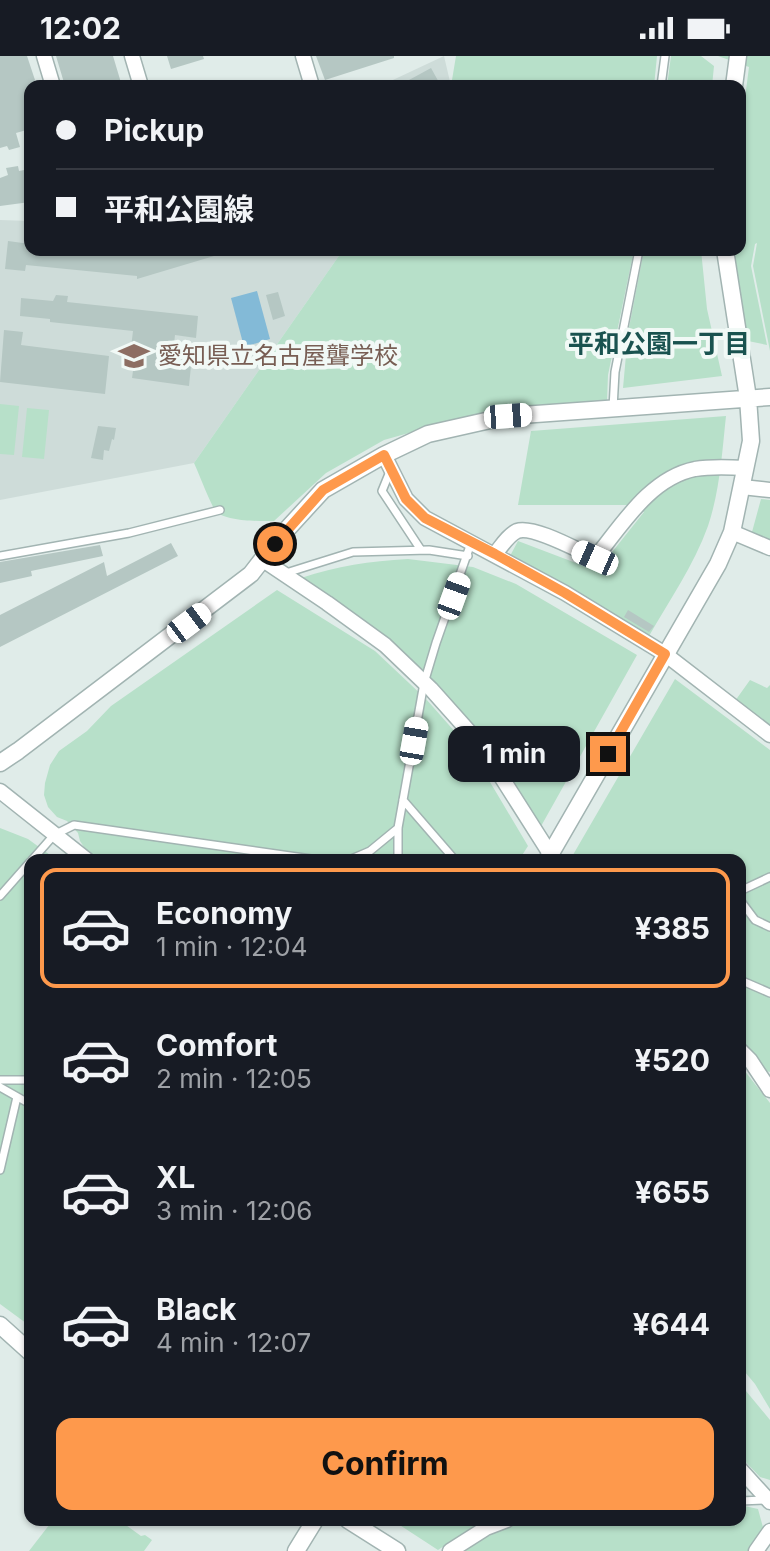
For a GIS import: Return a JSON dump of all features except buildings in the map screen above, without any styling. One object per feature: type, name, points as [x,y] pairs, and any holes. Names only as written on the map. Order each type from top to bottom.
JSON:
[{"type":"street","points":[[44,56],[51,80]]},
{"type":"street","points":[[132,56],[139,80]]},
{"type":"street","points":[[303,56],[310,80]]},
{"type":"street","points":[[735,80],[738,56]]},
{"type":"street","points":[[552,854],[718,564],[732,532],[751,441],[748,398],[726,256]]},
{"type":"street","points":[[0,763],[251,574],[323,490],[388,461],[428,434],[508,416],[770,397]]},
{"type":"street","points":[[388,461],[406,499],[425,518],[470,550],[495,554],[665,654],[770,735]]},
{"type":"street","points":[[495,554],[520,530],[534,531],[595,558],[653,490],[674,476],[694,469],[745,468]]},
{"type":"street","points":[[742,487],[770,490]]},
{"type":"street","points":[[732,532],[770,548]]},
{"type":"street","points":[[263,560],[385,645],[424,683],[481,745],[548,854]]},
{"type":"street","points":[[0,791],[79,854]]},
{"type":"street","points":[[746,1057],[768,1083]]},
{"type":"street","points":[[0,1325],[24,1347]]},
{"type":"street","points":[[746,1476],[769,1501]]},
{"type":"street","points":[[296,1551],[311,1526]]},
{"type":"street","points":[[357,1526],[397,1551]]},
{"type":"street","points":[[450,1551],[491,1526]]},
{"type":"street","points":[[756,1551],[770,1531]]},
{"type":"lane","points":[[662,80],[665,56]]},
{"type":"lane","points":[[613,408],[615,372],[638,256]]},
{"type":"lane","points":[[388,461],[382,491],[421,550]]},
{"type":"lane","points":[[0,556],[129,533],[220,510]]},
{"type":"lane","points":[[282,574],[353,552],[470,550],[424,683],[398,828],[398,854]]},
{"type":"lane","points":[[403,800],[450,854]]},
{"type":"lane","points":[[37,854],[54,835],[74,825],[276,854]]},
{"type":"lane","points":[[363,854],[398,828]]},
{"type":"lane","points":[[0,896],[24,869]]},
{"type":"lane","points":[[746,888],[770,877]]},
{"type":"lane","points":[[746,908],[755,920],[770,927]]},
{"type":"lane","points":[[746,983],[770,993]]},
{"type":"lane","points":[[1,1085],[24,1081]]},
{"type":"lane","points":[[1,1085],[24,1101]]},
{"type":"lane","points":[[0,1170],[17,1097]]},
{"type":"lane","points":[[746,1501],[769,1501]]},
{"type":"shaded area","points":[[444,56],[450,80],[393,80]]},
{"type":"shaded area","name":"愛知県立名古屋聾学校","points":[[0,220],[24,221],[24,256],[339,256],[194,463],[0,500]]},
{"type":"green space","points":[[456,56],[657,56],[655,80],[452,80]]},
{"type":"green space","points":[[671,56],[701,56],[714,66],[713,80],[668,80]]},
{"type":"green space","points":[[718,56],[770,56],[770,351],[753,266],[757,243],[751,266],[767,345],[748,341],[735,256],[746,256],[746,90],[749,67]]},
{"type":"green space","points":[[339,256],[633,256],[608,375],[607,401],[514,407],[384,440],[326,473],[274,521],[221,515],[211,503],[194,463]]},
{"type":"green space","points":[[643,256],[702,256],[707,309],[722,376],[623,388],[628,333]]},
{"type":"green space","points":[[0,404],[19,406],[14,455],[0,454]]},
{"type":"green space","points":[[27,408],[49,410],[44,459],[22,457]]},
{"type":"green space","points":[[726,416],[718,485],[708,526],[688,569],[649,636],[510,556],[518,541],[597,571],[644,512],[630,505],[518,505],[531,431]]},
{"type":"green space","points":[[761,499],[770,500],[770,542],[752,532]]},
{"type":"green space","points":[[408,559],[473,567],[516,584],[637,655],[540,828],[489,748],[301,578],[354,565]]},
{"type":"green space","points":[[277,590],[375,651],[426,699],[471,750],[528,846],[523,854],[89,854],[78,833],[48,807],[44,795],[45,783],[50,765],[59,751],[87,731],[111,706]]},
{"type":"green space","points":[[675,679],[770,750],[770,1072],[746,1049],[746,854],[573,854]]},
{"type":"green space","points":[[750,680],[767,688],[770,685],[770,728],[735,701]]},
{"type":"green space","points":[[0,828],[28,839],[49,854],[24,854],[24,1322],[0,1304]]},
{"type":"green space","points":[[746,1073],[770,1103],[770,1409],[746,1373]]},
{"type":"green space","points":[[746,1391],[770,1420],[770,1480],[760,1477],[746,1462]]},
{"type":"green space","points":[[746,1506],[758,1509],[764,1531],[751,1551],[464,1551],[512,1526],[746,1526]]},
{"type":"green space","points":[[48,1526],[127,1526],[152,1540],[144,1551],[29,1551]]},
{"type":"green space","points":[[401,1526],[474,1526],[438,1550]]},
{"type":"water","points":[[257,291],[270,339],[244,347],[231,298]]},
{"type":"place","name":"愛知県立名古屋聾学校","points":[[134,356]]},
{"type":"district","name":"平和公園一丁目","points":[[659,344]]},
{"type":"route","points":[[275,544],[323,490],[384,455],[406,499],[425,518],[565,593],[665,654],[608,754]]}]
